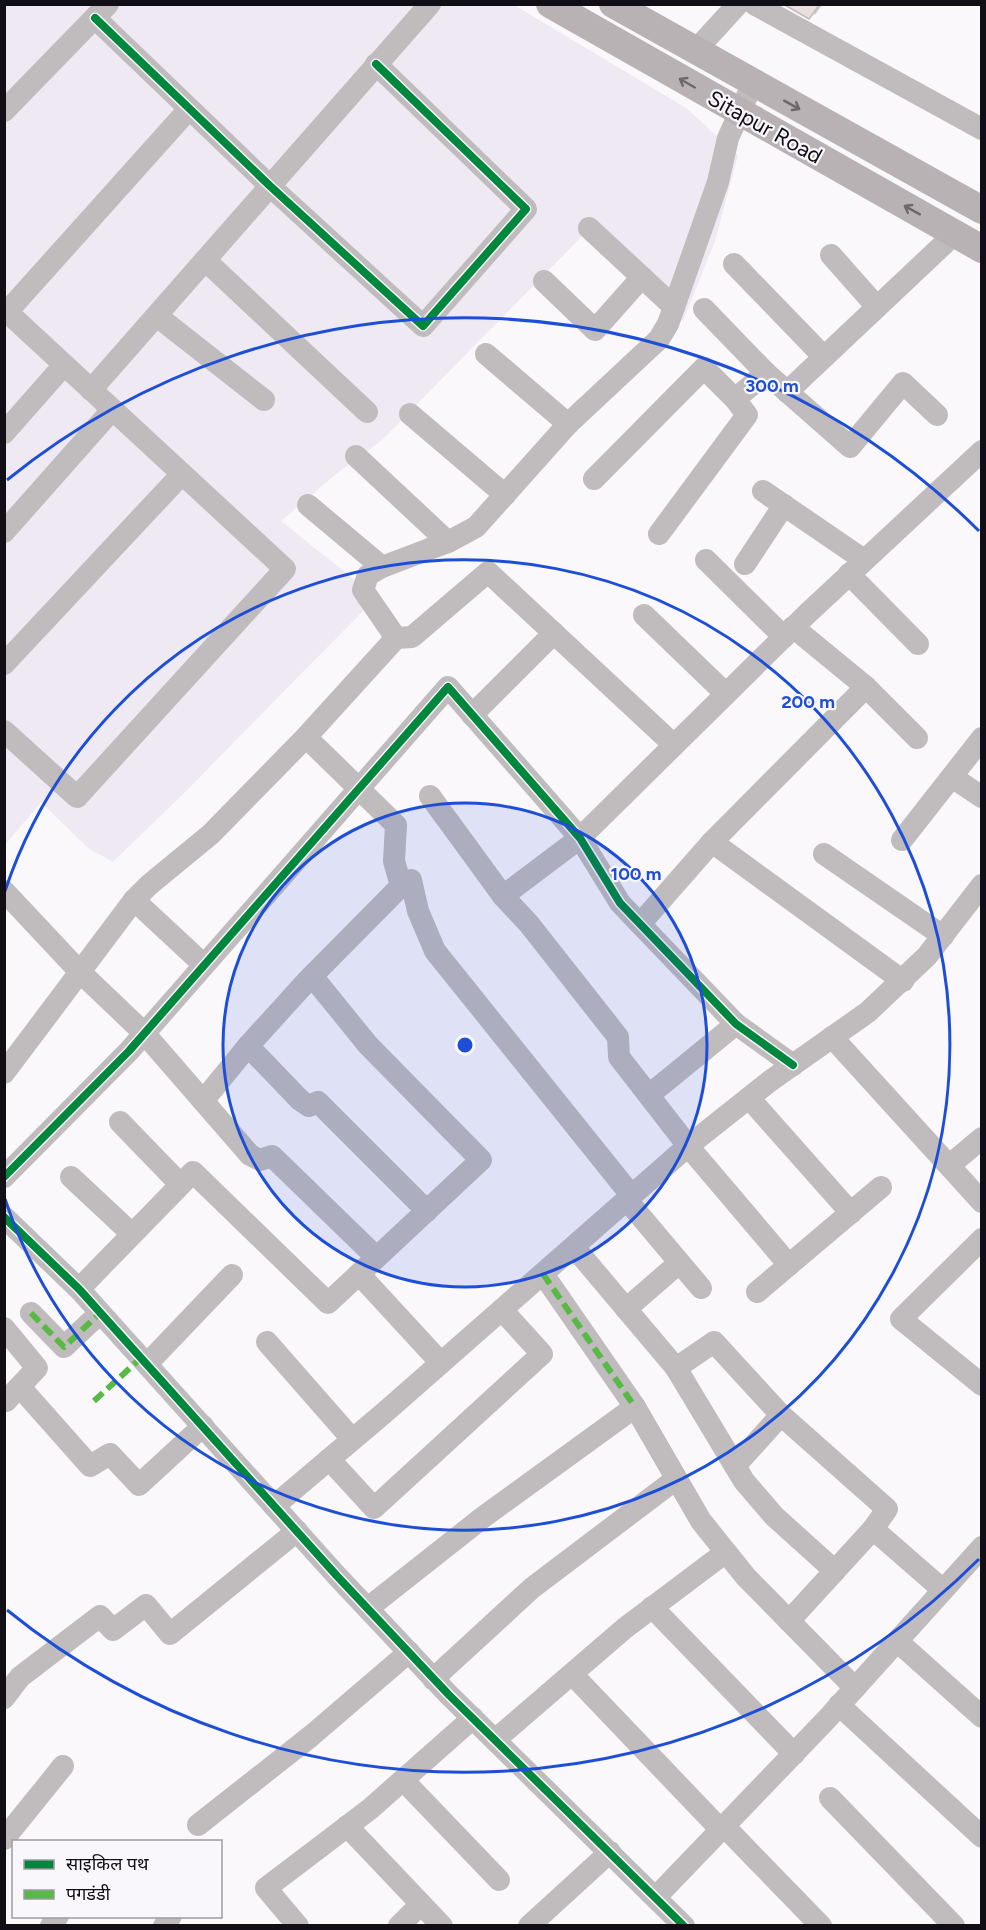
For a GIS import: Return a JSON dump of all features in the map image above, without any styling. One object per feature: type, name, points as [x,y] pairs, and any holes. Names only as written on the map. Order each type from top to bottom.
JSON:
[{"type":"main road","name":"Sitapur Road","points":[[549,4],[981,249]]},
{"type":"main road","name":"Sitapur Road","points":[[613,4],[981,210]]},
{"type":"street","points":[[91,390],[430,4]]},
{"type":"street","points":[[695,51],[738,4]]},
{"type":"street","points":[[754,4],[981,129]]},
{"type":"street","points":[[4,111],[101,11],[189,109],[423,326],[526,209],[376,64]]},
{"type":"street","points":[[396,638],[363,590],[368,575],[382,567],[448,542],[476,527],[568,424],[659,339],[668,324],[718,182],[728,138],[753,83]]},
{"type":"street","points":[[4,731],[77,797],[285,570],[6,310],[189,109]]},
{"type":"street","points":[[589,228],[674,307]]},
{"type":"street","points":[[787,392],[945,243],[950,231]]},
{"type":"street","points":[[831,255],[877,307]]},
{"type":"street","points":[[206,260],[367,412]]},
{"type":"street","points":[[734,264],[824,357]]},
{"type":"street","points":[[544,281],[595,330],[642,277]]},
{"type":"street","points":[[704,309],[766,373],[850,447],[903,383],[937,415]]},
{"type":"street","points":[[157,316],[264,400]]},
{"type":"street","points":[[486,354],[568,424]]},
{"type":"street","points":[[4,434],[64,365]]},
{"type":"street","points":[[594,478],[704,368],[735,399],[747,415],[659,534]]},
{"type":"street","points":[[735,399],[766,373]]},
{"type":"street","points":[[4,532],[112,410]]},
{"type":"street","points":[[410,414],[505,495]]},
{"type":"street","points":[[503,896],[580,838],[789,632],[981,452]]},
{"type":"street","points":[[356,456],[448,542]]},
{"type":"street","points":[[4,664],[182,474]]},
{"type":"street","points":[[763,491],[784,505],[857,567],[918,644]]},
{"type":"street","points":[[308,505],[382,567]]},
{"type":"street","points":[[745,564],[784,505]]},
{"type":"street","points":[[706,561],[789,632],[866,687],[917,738]]},
{"type":"street","points":[[4,1072],[134,900],[211,834],[306,737],[396,638],[412,637],[488,572],[674,745]]},
{"type":"street","points":[[644,615],[726,694]]},
{"type":"street","points":[[472,715],[554,633]]},
{"type":"street","points":[[4,1177],[144,1033],[448,687],[580,838],[620,903],[736,1024],[793,1065]]},
{"type":"street","points":[[640,924],[712,842],[866,687]]},
{"type":"street","points":[[306,737],[396,825],[394,861],[401,886]]},
{"type":"street","points":[[902,840],[981,738]]},
{"type":"street","points":[[952,777],[981,798]]},
{"type":"street","points":[[430,796],[503,896],[529,924],[618,1036],[619,1057],[688,1146],[789,1265]]},
{"type":"street","points":[[712,842],[903,981]]},
{"type":"street","points":[[824,854],[943,936]]},
{"type":"street","points":[[203,1101],[248,1046],[312,976],[401,886],[411,880],[418,911],[435,951],[701,1288]]},
{"type":"street","points":[[274,1506],[688,1146],[793,1065],[868,1012],[903,981],[943,936],[981,885]]},
{"type":"street","points":[[4,891],[80,972],[144,1033],[250,1155],[260,1160],[272,1156],[376,1257]]},
{"type":"street","points":[[134,900],[204,965]]},
{"type":"street","points":[[79,1289],[193,1172],[328,1303],[481,1160],[368,1045],[312,976]]},
{"type":"street","points":[[649,1095],[736,1024]]},
{"type":"street","points":[[832,1037],[981,1202]]},
{"type":"street","points":[[248,1046],[300,1101],[309,1106],[318,1102],[427,1211]]},
{"type":"street","points":[[749,1098],[851,1213]]},
{"type":"street","points":[[120,1122],[180,1185]]},
{"type":"street","points":[[950,1166],[981,1138]]},
{"type":"street","points":[[71,1177],[132,1234]]},
{"type":"street","points":[[757,1292],[881,1187]]},
{"type":"street","points":[[8,1227],[79,1289],[433,1679],[656,1897],[672,1921]]},
{"type":"street","points":[[979,1378],[901,1319],[981,1239]]},
{"type":"street","points":[[574,1247],[676,1368],[744,1481],[774,1516],[835,1571]]},
{"type":"street","points":[[626,1309],[679,1263]]},
{"type":"street","points":[[359,1274],[441,1363]]},
{"type":"street","points":[[543,1274],[635,1407],[701,1521],[746,1576],[855,1688]]},
{"type":"street","points":[[147,1364],[232,1275]]},
{"type":"street","points":[[329,1459],[374,1508],[542,1354],[502,1310]]},
{"type":"street","points":[[31,1313],[64,1347],[100,1312]]},
{"type":"street","points":[[4,1328],[37,1368],[13,1394],[90,1467],[110,1454],[139,1485],[203,1426]]},
{"type":"street","points":[[267,1342],[352,1439]]},
{"type":"street","points":[[676,1368],[714,1342],[781,1415],[887,1509],[873,1529],[789,1621]]},
{"type":"street","points":[[368,1608],[482,1518],[635,1407]]},
{"type":"street","points":[[735,1466],[781,1415]]},
{"type":"street","points":[[433,1679],[532,1587],[676,1479]]},
{"type":"street","points":[[873,1529],[942,1590]]},
{"type":"street","points":[[4,1698],[20,1677],[100,1616],[113,1630],[146,1605],[170,1634],[297,1531]]},
{"type":"street","points":[[495,1740],[625,1628],[726,1552]]},
{"type":"street","points":[[656,1897],[794,1754],[942,1590],[979,1554]]},
{"type":"street","points":[[652,1607],[794,1754]]},
{"type":"street","points":[[897,1641],[981,1717]]},
{"type":"street","points":[[198,1825],[310,1736],[409,1652]]},
{"type":"street","points":[[572,1674],[821,1926]]},
{"type":"street","points":[[839,1706],[981,1837]]},
{"type":"street","points":[[298,1926],[267,1888],[403,1780],[473,1718]]},
{"type":"street","points":[[4,1839],[63,1767]]},
{"type":"street","points":[[403,1780],[499,1881]]},
{"type":"street","points":[[831,1798],[954,1926]]},
{"type":"street","points":[[347,1826],[442,1926]]},
{"type":"street","points":[[529,1926],[610,1852]]},
{"type":"street","points":[[399,1926],[421,1904]]},
{"type":"shaded area","points":[[5,5],[514,5],[686,108],[738,155],[715,241],[683,321],[586,232],[382,440],[336,474],[281,521],[356,581],[365,609],[113,862],[88,848],[41,802],[5,845]]},
{"type":"building","points":[[783,4],[820,4],[809,19]]},
{"type":"marked path","points":[[543,1274],[635,1407]]},
{"type":"marked path","points":[[31,1313],[64,1347],[100,1313]]},
{"type":"marked path","points":[[94,1401],[142,1357]]},
{"type":"cycle path","points":[[95,18],[270,186],[423,326],[526,209],[376,64]]},
{"type":"cycle path","points":[[4,1177],[129,1051],[448,687],[580,838],[620,903],[736,1024],[793,1065]]},
{"type":"cycle path","points":[[4,1217],[79,1289],[337,1576],[449,1695],[684,1926]]}]
